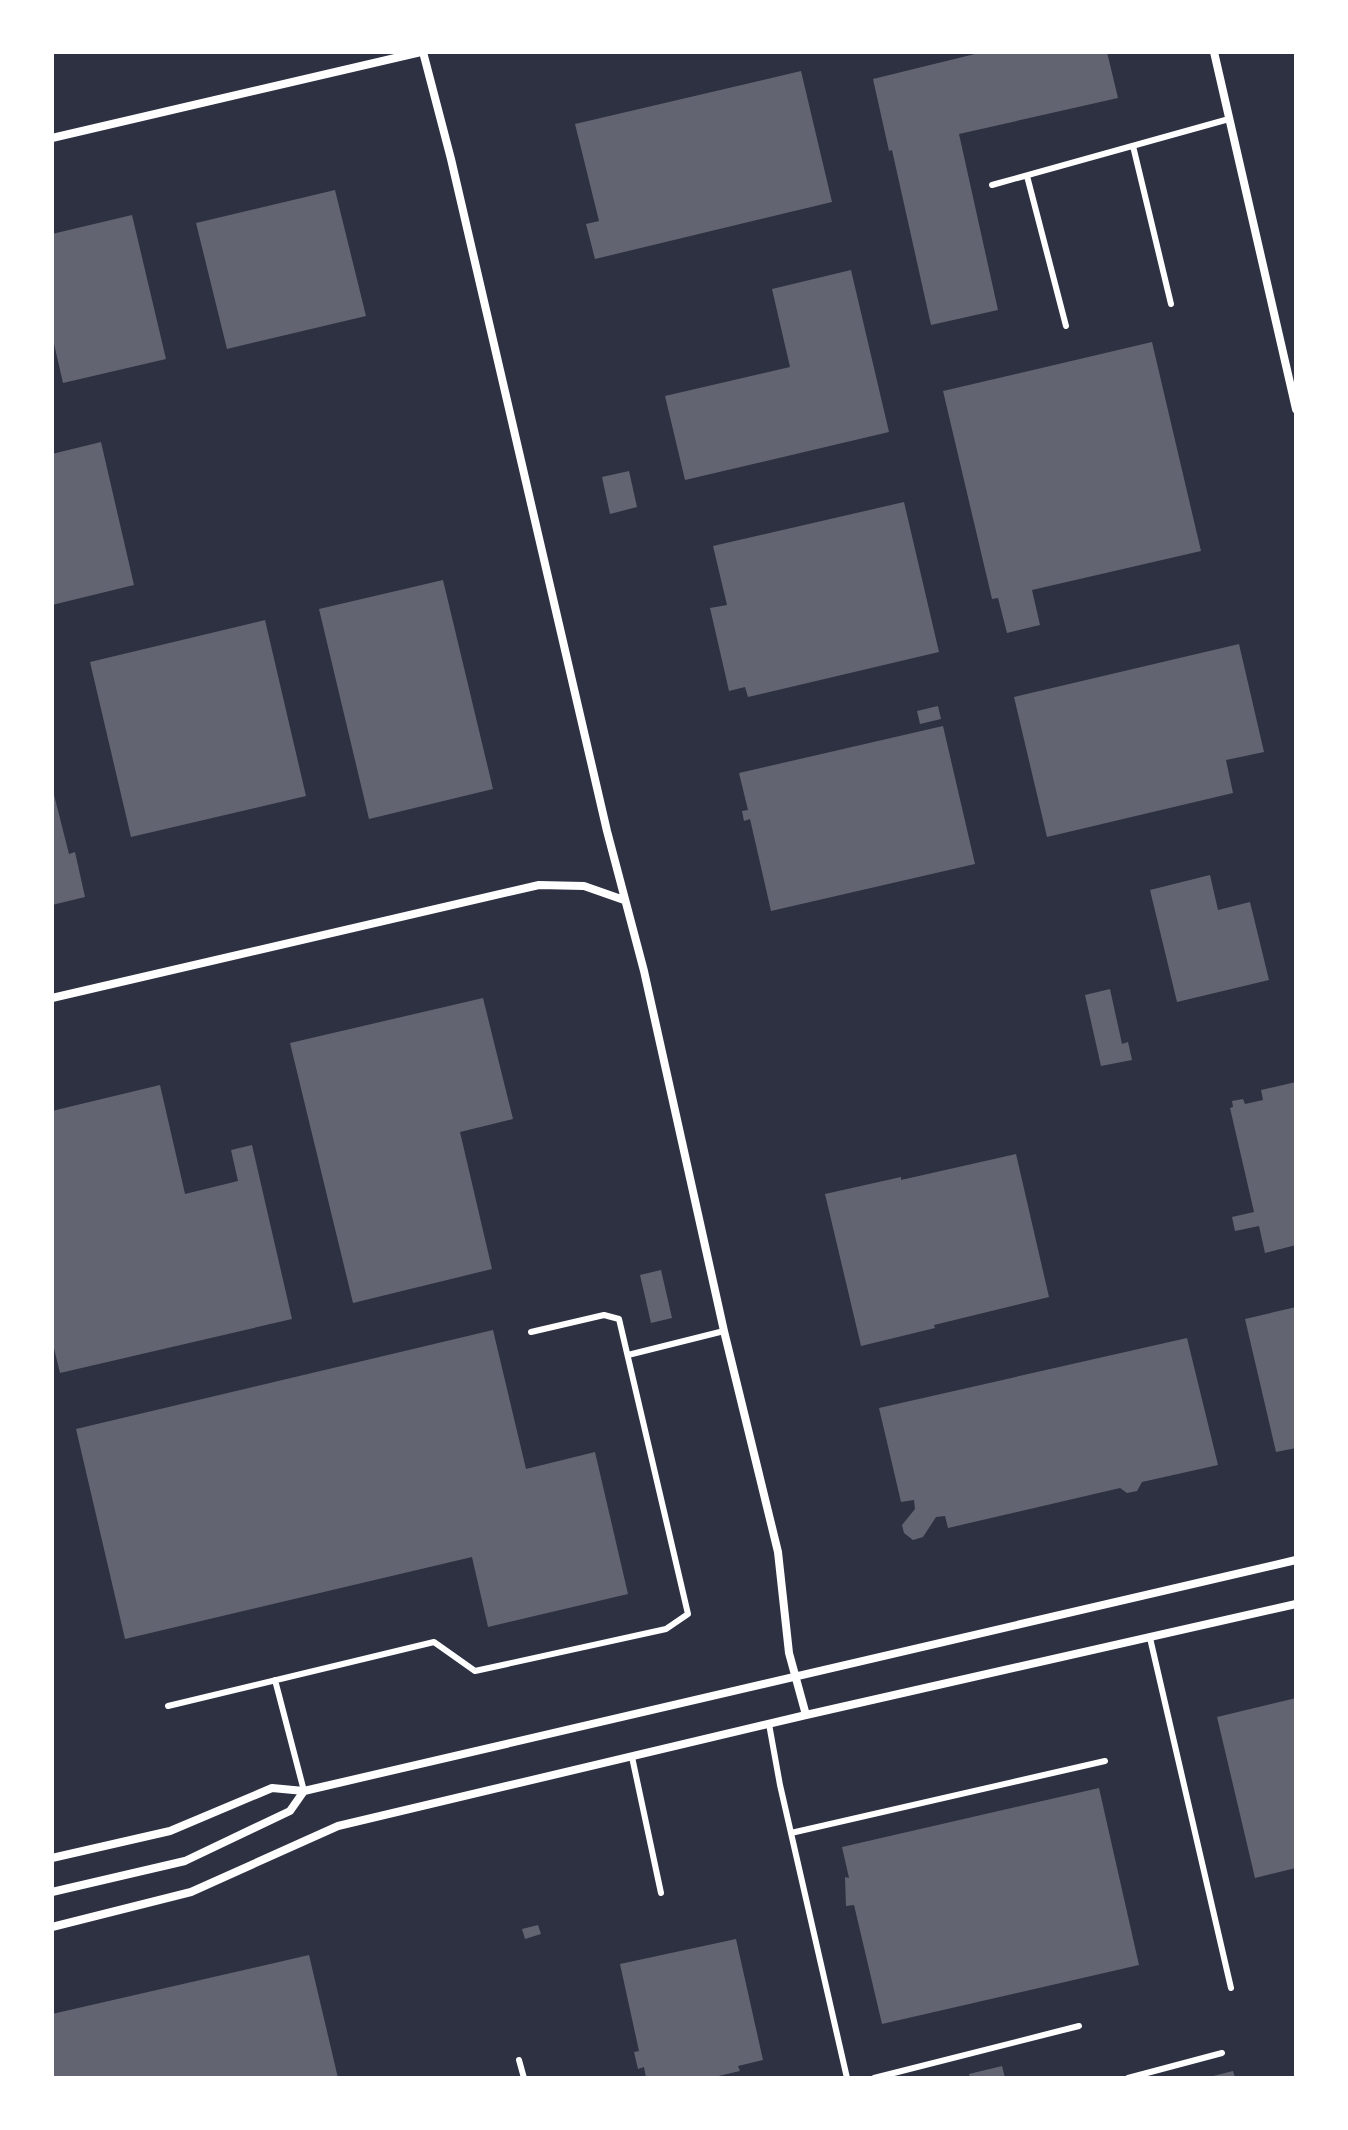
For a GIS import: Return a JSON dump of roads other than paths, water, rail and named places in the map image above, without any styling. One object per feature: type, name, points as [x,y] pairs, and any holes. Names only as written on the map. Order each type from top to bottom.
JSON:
[{"type":"street","points":[[52,138],[422,52],[451,159],[624,900],[644,971],[724,1331],[778,1552],[789,1653],[806,1715]]},
{"type":"street","points":[[1214,52],[1296,409]]},
{"type":"street","points":[[52,998],[539,885],[584,886],[624,900]]},
{"type":"street","points":[[52,1858],[170,1831],[272,1788],[304,1791],[1296,1560]]},
{"type":"street","points":[[52,1927],[191,1892],[338,1826],[806,1715],[1296,1604]]},
{"type":"street","points":[[52,1892],[185,1861],[290,1811],[304,1791]]},
{"type":"lane","points":[[992,185],[1229,119]]},
{"type":"lane","points":[[1133,146],[1171,304]]},
{"type":"lane","points":[[1027,176],[1066,326]]},
{"type":"lane","points":[[168,1706],[434,1642],[475,1671],[666,1629],[688,1614],[619,1319],[604,1315],[531,1332]]},
{"type":"lane","points":[[628,1355],[724,1331]]},
{"type":"lane","points":[[1150,1638],[1231,1988]]},
{"type":"lane","points":[[275,1680],[304,1791]]},
{"type":"lane","points":[[769,1724],[847,2078]]},
{"type":"lane","points":[[632,1757],[661,1893]]},
{"type":"lane","points":[[791,1833],[1105,1761]]},
{"type":"lane","points":[[874,2078],[1079,2026]]},
{"type":"lane","points":[[1128,2078],[1222,2053]]},
{"type":"lane","points":[[519,2060],[524,2078]]}]
